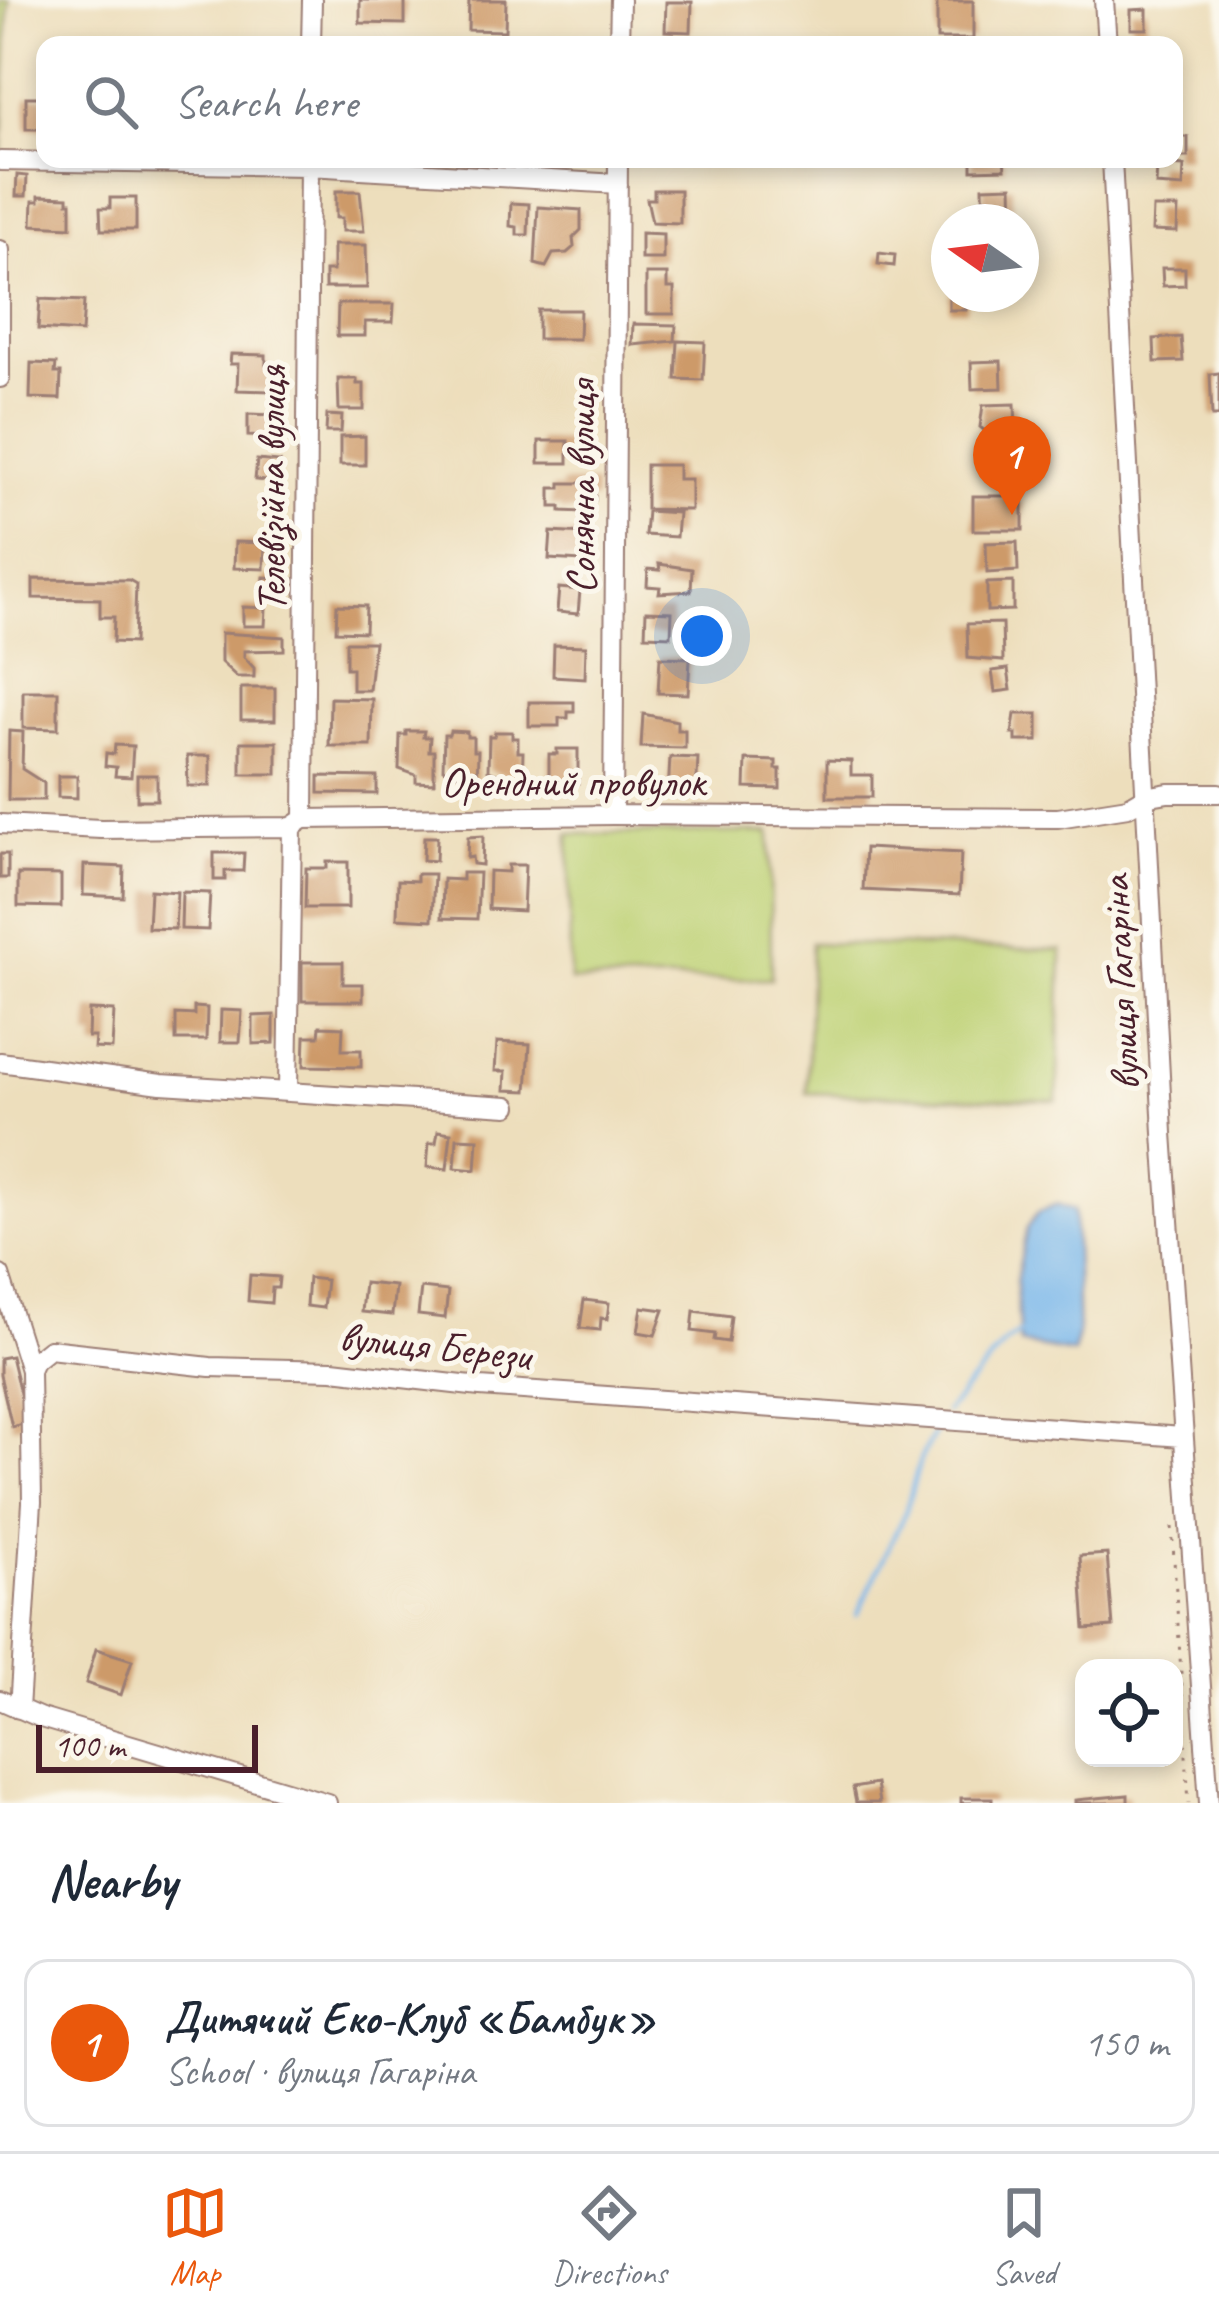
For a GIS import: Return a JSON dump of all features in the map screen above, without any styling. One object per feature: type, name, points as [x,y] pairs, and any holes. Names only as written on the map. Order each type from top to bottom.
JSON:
[{"type":"street","points":[[311,0],[311,36]]},
{"type":"street","points":[[619,36],[620,0]]},
{"type":"street","points":[[1104,0],[1106,36]]},
{"type":"street","points":[[0,161],[36,161]]},
{"type":"street","name":"Телевізійна вулиця","points":[[288,1091],[298,823],[309,168]]},
{"type":"street","points":[[393,168],[618,184]]},
{"type":"street","name":"Сонячна вулиця","points":[[613,815],[618,168]]},
{"type":"street","name":"вулиця Гагаріна","points":[[1112,168],[1145,797],[1209,1803]]},
{"type":"street","points":[[0,250],[0,378]]},
{"type":"street","name":"Орендний провулок","points":[[0,824],[101,829],[613,815],[1058,818],[1128,806],[1145,797],[1219,794]]},
{"type":"street","points":[[0,1063],[161,1084],[508,1106]]},
{"type":"street","points":[[0,1275],[30,1370],[32,1502],[19,1709]]},
{"type":"street","name":"вулиця Берези","points":[[30,1370],[40,1353],[59,1347],[210,1366],[333,1370],[479,1387],[1184,1437]]},
{"type":"street","points":[[0,1700],[327,1803]]},
{"type":"green space","points":[[0,0],[9,0],[2,154],[0,154]]},
{"type":"green space","points":[[770,832],[771,979],[570,981],[569,834]]},
{"type":"green space","points":[[811,943],[1062,950],[1057,1101],[807,1093]]},
{"type":"water","points":[[1057,1204],[1074,1210],[1078,1335],[1073,1353],[1020,1344],[1016,1282],[1027,1228],[1038,1212]]},
{"type":"building","points":[[360,0],[405,0],[405,24],[360,23]]},
{"type":"building","points":[[469,0],[506,0],[505,31],[468,30]]},
{"type":"building","points":[[937,1],[973,1],[973,36],[937,36]]},
{"type":"building","points":[[666,2],[692,2],[691,32],[665,31]]},
{"type":"building","points":[[1147,9],[1147,29],[1131,29],[1131,10]]},
{"type":"building","points":[[26,97],[36,97],[36,129],[26,129]]},
{"type":"building","points":[[1183,137],[1188,137],[1188,157],[1183,157]]},
{"type":"building","points":[[1184,166],[1183,187],[1156,185],[1157,168]]},
{"type":"building","points":[[17,175],[27,176],[26,196],[16,196]]},
{"type":"building","points":[[1012,186],[1013,204],[984,204],[983,187]]},
{"type":"building","points":[[654,190],[680,190],[680,223],[652,222],[647,199],[654,199]]},
{"type":"building","points":[[336,191],[360,191],[364,231],[342,231],[342,218],[336,218]]},
{"type":"building","points":[[39,196],[68,197],[71,227],[32,225],[33,201],[39,201]]},
{"type":"building","points":[[110,198],[136,198],[136,230],[101,230],[100,208],[110,208]]},
{"type":"building","points":[[511,203],[529,204],[528,235],[517,235],[517,227],[510,226]]},
{"type":"building","points":[[538,207],[581,210],[581,230],[573,238],[574,247],[553,254],[546,267],[535,264]]},
{"type":"building","points":[[1153,208],[1178,208],[1177,232],[1152,231]]},
{"type":"building","points":[[641,233],[663,234],[663,259],[641,259]]},
{"type":"building","points":[[333,245],[366,245],[367,288],[325,288],[325,271],[333,271]]},
{"type":"building","points":[[879,253],[895,255],[894,266],[878,264]]},
{"type":"building","points":[[1162,268],[1185,268],[1185,285],[1163,286]]},
{"type":"building","points":[[646,274],[667,274],[667,288],[674,288],[674,314],[646,314]]},
{"type":"building","points":[[40,299],[84,301],[82,332],[38,329]]},
{"type":"building","points":[[338,304],[394,304],[393,322],[365,322],[365,336],[337,336]]},
{"type":"building","points":[[538,310],[580,310],[579,339],[538,339]]},
{"type":"building","points":[[633,324],[676,325],[675,341],[632,345]]},
{"type":"building","points":[[1181,337],[1183,361],[1155,362],[1154,339]]},
{"type":"building","points":[[678,341],[705,342],[703,380],[676,379]]},
{"type":"building","points":[[231,354],[266,355],[266,365],[271,365],[270,391],[237,390],[238,364],[230,364]]},
{"type":"building","points":[[1001,361],[1002,388],[972,389],[971,362]]},
{"type":"building","points":[[31,363],[56,364],[55,373],[61,373],[60,399],[30,398]]},
{"type":"building","points":[[1219,373],[1219,416],[1212,416],[1210,374]]},
{"type":"building","points":[[338,379],[364,384],[364,410],[339,410]]},
{"type":"building","points":[[1015,404],[1016,429],[985,431],[980,427],[983,405]]},
{"type":"building","points":[[248,414],[273,415],[273,437],[248,436]]},
{"type":"building","points":[[327,415],[342,416],[341,432],[326,432]]},
{"type":"building","points":[[365,436],[365,465],[340,465],[340,437]]},
{"type":"building","points":[[539,441],[568,441],[568,463],[539,463]]},
{"type":"building","points":[[992,445],[1020,446],[1020,477],[991,476]]},
{"type":"building","points":[[257,460],[280,462],[278,482],[255,480]]},
{"type":"building","points":[[646,465],[678,465],[678,479],[691,479],[691,510],[646,509]]},
{"type":"building","points":[[561,483],[595,483],[595,500],[583,500],[583,512],[551,507],[551,488],[561,488]]},
{"type":"building","points":[[973,496],[1011,496],[1011,502],[1023,502],[1023,530],[973,530]]},
{"type":"building","points":[[647,511],[678,513],[676,537],[645,535]]},
{"type":"building","points":[[551,532],[584,534],[582,561],[549,559]]},
{"type":"building","points":[[235,542],[265,543],[264,569],[234,568]]},
{"type":"building","points":[[1017,542],[1018,571],[987,573],[986,543]]},
{"type":"building","points":[[659,564],[692,569],[691,591],[659,593],[660,587],[647,586],[648,569],[660,570]]},
{"type":"building","points":[[264,577],[279,578],[278,588],[263,587]]},
{"type":"building","points":[[33,579],[129,580],[136,584],[134,643],[113,642],[114,617],[100,617],[100,599],[33,598]]},
{"type":"building","points":[[1013,582],[1013,610],[987,611],[987,583]]},
{"type":"building","points":[[559,588],[580,590],[578,614],[557,612]]},
{"type":"building","points":[[337,605],[366,606],[365,632],[336,631]]},
{"type":"building","points":[[243,607],[266,608],[265,626],[243,626]]},
{"type":"building","points":[[646,611],[672,612],[671,636],[645,635]]},
{"type":"building","points":[[1002,623],[1003,661],[968,658],[967,624]]},
{"type":"building","points":[[221,633],[284,637],[284,650],[244,651],[254,677],[237,677],[221,662]]},
{"type":"building","points":[[346,642],[374,642],[369,690],[352,690]]},
{"type":"building","points":[[554,645],[586,646],[585,678],[553,676]]},
{"type":"building","points":[[660,657],[690,658],[688,694],[658,693]]},
{"type":"building","points":[[1008,669],[1011,690],[995,692],[992,671]]},
{"type":"building","points":[[241,688],[275,688],[275,720],[241,720]]},
{"type":"building","points":[[23,691],[58,691],[58,729],[23,728]]},
{"type":"building","points":[[330,698],[372,699],[371,746],[329,746]]},
{"type":"building","points":[[529,702],[574,702],[574,712],[559,718],[559,726],[529,726]]},
{"type":"building","points":[[643,714],[677,721],[677,730],[685,730],[685,748],[641,747]]},
{"type":"building","points":[[1015,714],[1038,714],[1038,741],[1016,741],[1012,734]]},
{"type":"building","points":[[9,731],[23,732],[22,769],[44,783],[44,800],[8,800]]},
{"type":"building","points":[[424,731],[423,737],[430,737],[434,783],[416,782],[416,775],[399,769],[400,735]]},
{"type":"building","points":[[450,731],[473,737],[473,751],[478,751],[477,783],[460,782],[460,775],[443,769],[444,735]]},
{"type":"building","points":[[512,732],[512,738],[518,738],[518,752],[523,752],[522,784],[505,783],[505,776],[488,770],[489,736]]},
{"type":"building","points":[[241,742],[277,742],[277,774],[241,774]]},
{"type":"building","points":[[115,745],[133,746],[131,777],[115,776],[116,767],[105,766],[106,753],[114,754]]},
{"type":"building","points":[[557,749],[578,749],[578,784],[549,779],[549,754],[557,754]]},
{"type":"building","points":[[187,756],[210,756],[210,786],[188,786]]},
{"type":"building","points":[[670,757],[698,758],[696,796],[668,795]]},
{"type":"building","points":[[746,760],[776,761],[780,789],[745,788]]},
{"type":"building","points":[[827,760],[851,761],[851,775],[872,775],[872,797],[827,797]]},
{"type":"building","points":[[137,775],[157,775],[157,800],[137,800]]},
{"type":"building","points":[[58,776],[77,776],[77,798],[58,797]]},
{"type":"building","points":[[319,776],[377,777],[377,794],[319,793]]},
{"type":"building","points":[[483,836],[482,865],[473,864],[472,857],[467,858],[468,837]]},
{"type":"building","points":[[424,837],[437,837],[436,861],[423,860]]},
{"type":"building","points":[[865,848],[961,853],[959,895],[863,890]]},
{"type":"building","points":[[214,853],[244,853],[243,871],[225,871],[225,880],[214,880]]},
{"type":"building","points":[[0,854],[8,854],[8,878],[0,878]]},
{"type":"building","points":[[327,862],[348,862],[348,908],[305,908],[306,868],[327,868]]},
{"type":"building","points":[[84,865],[124,867],[123,897],[83,895]]},
{"type":"building","points":[[508,865],[525,865],[523,911],[488,909],[489,871],[508,872]]},
{"type":"building","points":[[462,873],[479,873],[477,919],[442,918],[443,879],[462,880]]},
{"type":"building","points":[[18,874],[61,875],[61,907],[18,906]]},
{"type":"building","points":[[417,874],[434,874],[432,920],[397,918],[398,880],[417,881]]},
{"type":"building","points":[[150,890],[177,892],[175,929],[148,928]]},
{"type":"building","points":[[182,892],[210,893],[208,930],[181,929]]},
{"type":"building","points":[[302,962],[343,962],[343,984],[363,984],[363,1001],[302,1001]]},
{"type":"building","points":[[194,1007],[207,1008],[206,1040],[176,1040],[176,1014],[194,1015]]},
{"type":"building","points":[[89,1010],[114,1011],[112,1049],[94,1048],[95,1037],[88,1037]]},
{"type":"building","points":[[221,1010],[242,1011],[240,1042],[220,1042]]},
{"type":"building","points":[[274,1015],[274,1043],[253,1044],[253,1016]]},
{"type":"building","points":[[320,1026],[343,1027],[342,1050],[361,1050],[361,1067],[304,1066],[305,1036],[319,1036]]},
{"type":"building","points":[[497,1042],[530,1044],[527,1091],[505,1090],[506,1071],[495,1071]]},
{"type":"building","points":[[438,1131],[451,1133],[447,1169],[427,1167],[429,1143],[436,1143]]},
{"type":"building","points":[[457,1138],[478,1139],[476,1170],[455,1168]]},
{"type":"building","points":[[250,1275],[279,1277],[271,1303],[248,1301]]},
{"type":"building","points":[[308,1278],[326,1280],[323,1308],[306,1306]]},
{"type":"building","points":[[364,1283],[395,1286],[392,1315],[361,1312]]},
{"type":"building","points":[[421,1288],[448,1291],[445,1318],[418,1315]]},
{"type":"building","points":[[584,1300],[609,1303],[600,1330],[580,1328]]},
{"type":"building","points":[[642,1307],[664,1310],[655,1335],[638,1332]]},
{"type":"building","points":[[694,1311],[731,1316],[728,1342],[714,1340],[715,1334],[692,1331]]},
{"type":"building","points":[[11,1356],[27,1423],[12,1427],[0,1375],[0,1358]]},
{"type":"building","points":[[1107,1554],[1113,1627],[1085,1629],[1080,1556]]},
{"type":"building","points":[[96,1649],[132,1660],[121,1695],[86,1683]]},
{"type":"building","points":[[876,1784],[879,1803],[856,1803],[853,1788]]},
{"type":"building","points":[[1128,1795],[1128,1803],[1075,1803],[1075,1800]]},
{"type":"building","points":[[961,1798],[992,1798],[992,1803],[961,1803]]},
{"type":"waterway","points":[[946,1412],[1005,1343],[1021,1333]]},
{"type":"waterway","points":[[857,1615],[906,1510],[920,1460],[937,1427]]},
{"type":"place","name":"Дитячий Еко-Клуб «Бамбук»","points":[[1012,515]]}]
